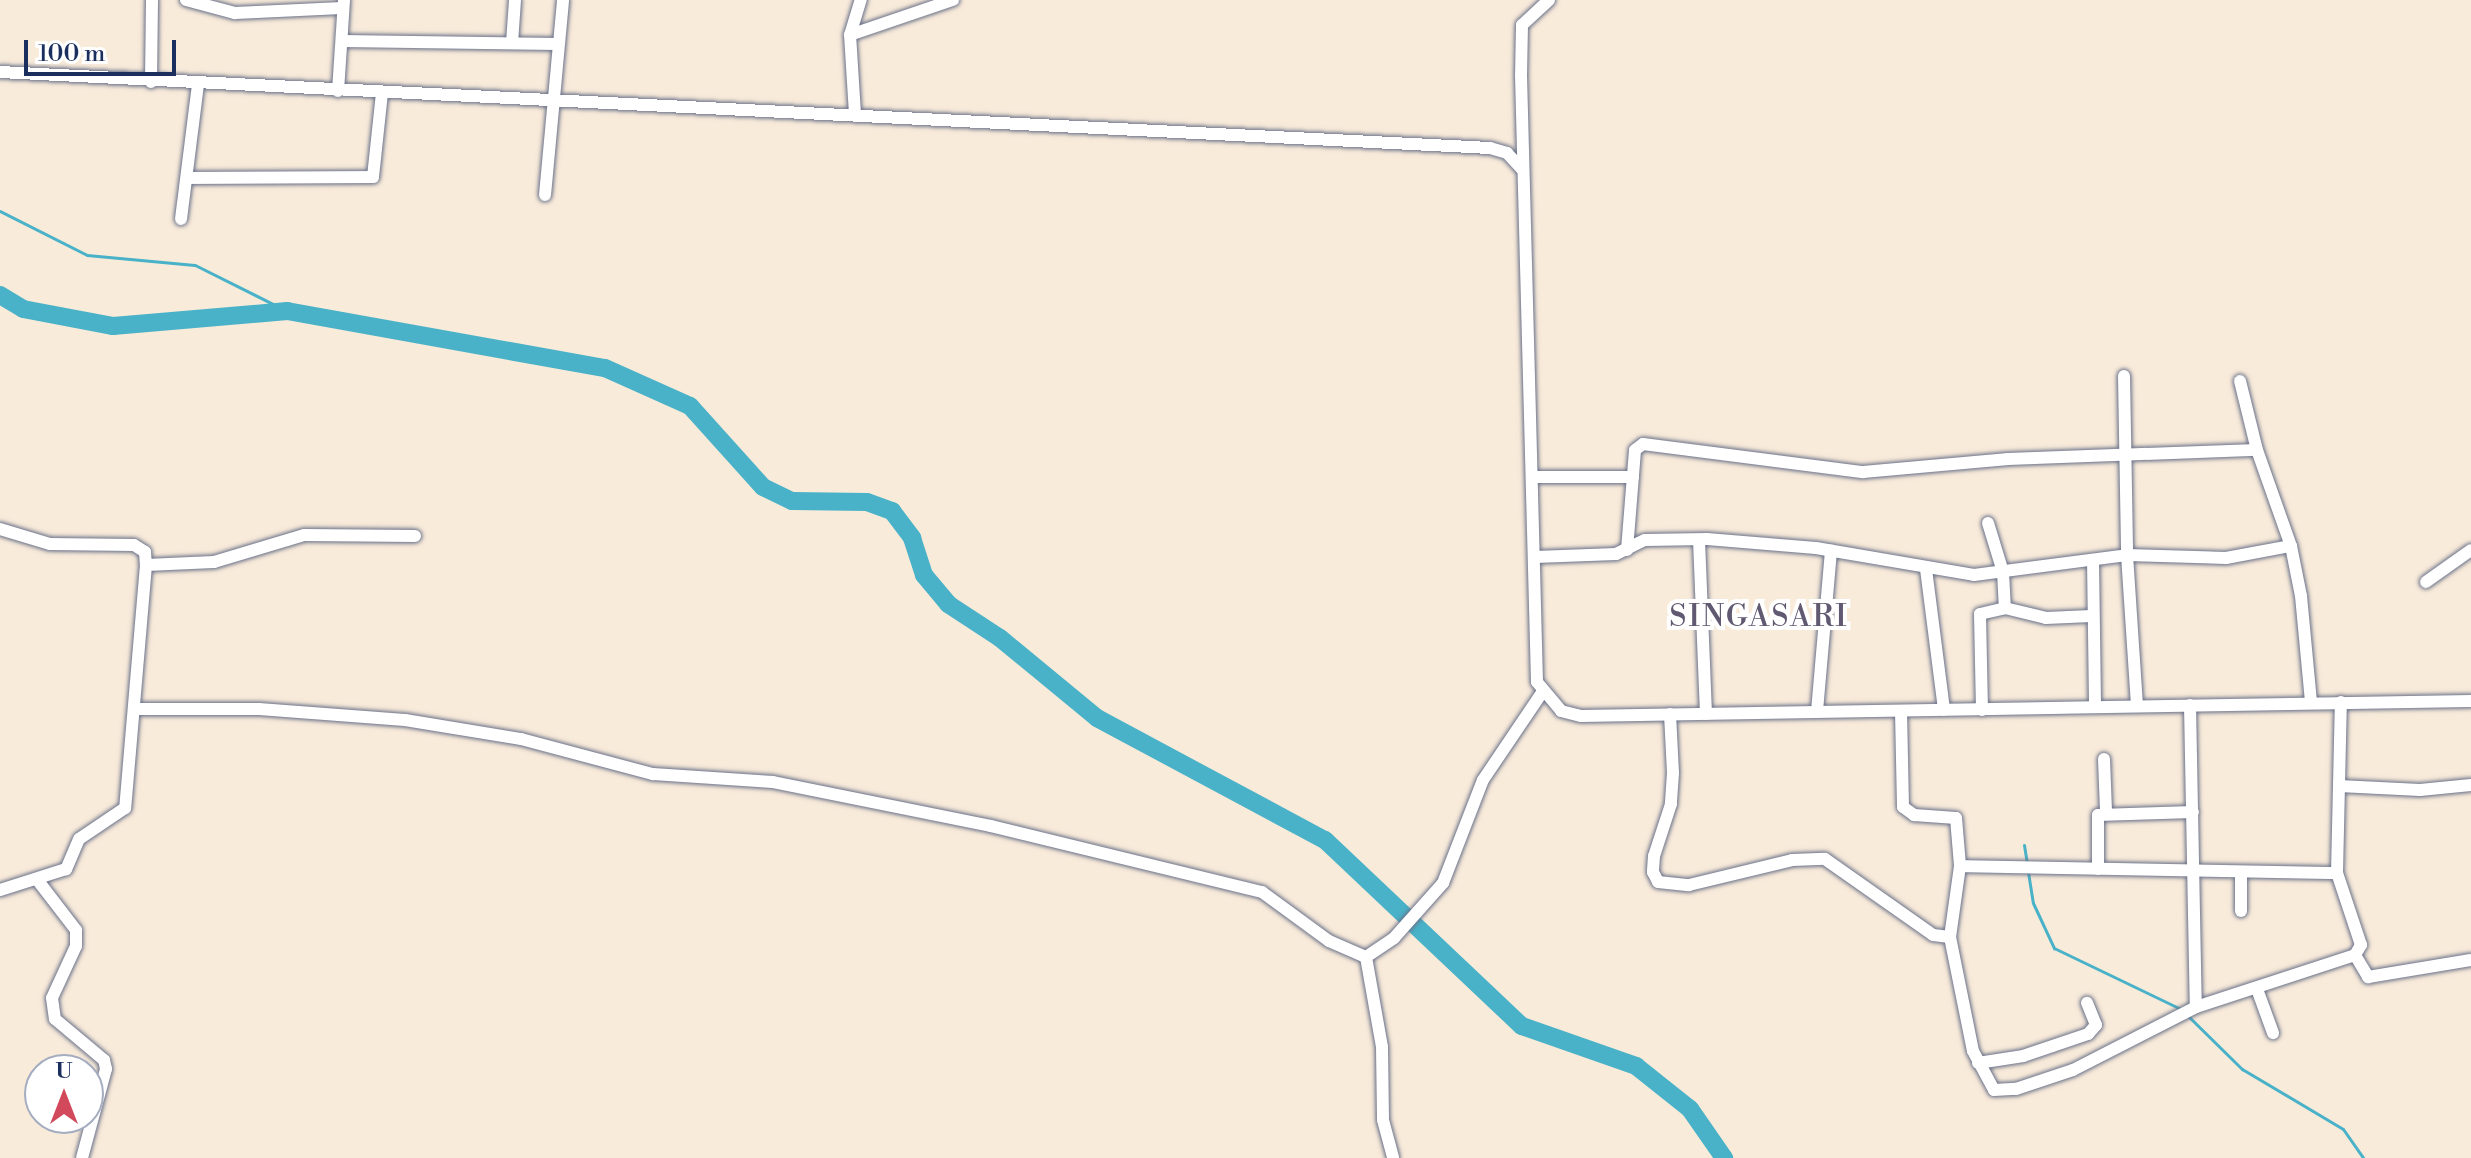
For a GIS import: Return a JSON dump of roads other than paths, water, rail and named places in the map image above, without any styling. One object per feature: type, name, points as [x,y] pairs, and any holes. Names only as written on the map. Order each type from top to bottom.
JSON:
[{"type":"street","points":[[151,82],[152,0]]},
{"type":"street","points":[[186,0],[235,13],[343,4],[338,91]]},
{"type":"street","points":[[512,43],[515,0]]},
{"type":"street","points":[[545,195],[556,44],[563,0]]},
{"type":"street","points":[[855,114],[850,35],[861,0]]},
{"type":"street","points":[[850,35],[953,0]]},
{"type":"street","points":[[1549,0],[1527,15],[1521,31],[1535,477],[1537,682],[1570,716],[2471,701]]},
{"type":"street","points":[[342,41],[556,44]]},
{"type":"street","points":[[0,72],[198,85],[855,114],[1490,148],[1507,153],[1523,170]]},
{"type":"street","points":[[181,219],[198,85]]},
{"type":"street","points":[[188,178],[373,177],[382,93]]},
{"type":"street","points":[[2124,376],[2127,555],[2137,705]]},
{"type":"street","points":[[2240,381],[2257,450],[2291,546],[2301,596],[2311,702]]},
{"type":"street","points":[[1627,550],[1635,450],[1643,444],[1851,472],[2257,450]]},
{"type":"street","points":[[1535,477],[1633,477]]},
{"type":"street","points":[[1988,523],[2003,572],[2005,608]]},
{"type":"street","points":[[0,529],[50,544],[134,545],[145,552],[146,565],[125,808],[79,839],[66,869],[39,882],[0,890]]},
{"type":"street","points":[[146,565],[214,562],[304,535],[415,536]]},
{"type":"street","points":[[1535,557],[1599,556],[1627,550],[1645,540],[1699,540],[1831,551],[1926,569],[2003,572],[2127,555],[2226,558],[2291,546]]},
{"type":"street","points":[[1699,540],[1706,714]]},
{"type":"street","points":[[2426,582],[2471,550]]},
{"type":"street","points":[[1817,711],[1831,551]]},
{"type":"street","points":[[2093,560],[2091,616],[2095,707]]},
{"type":"street","points":[[1926,569],[1944,710]]},
{"type":"street","points":[[1982,710],[1980,614],[2005,608],[2046,618],[2091,616]]},
{"type":"street","points":[[1366,957],[1394,938],[1431,898],[1456,860],[1468,810],[1483,780],[1543,691]]},
{"type":"street","points":[[1901,711],[1903,807],[1914,815],[1956,818],[1960,866],[1950,937],[1978,1063],[1994,1090],[2016,1089],[2073,1070],[2187,1012],[2355,955],[2361,945],[2337,873],[2341,702]]},
{"type":"street","points":[[2187,1012],[2193,872],[2190,705]]},
{"type":"street","points":[[135,709],[259,709],[405,720],[521,739],[653,774],[773,782],[980,824],[1262,892],[1329,941],[1366,957]]},
{"type":"street","points":[[1670,714],[1671,804],[1654,856],[1653,872],[1658,882],[1689,885],[1792,860],[1825,859],[1933,935],[1950,937]]},
{"type":"street","points":[[2104,759],[2106,812]]},
{"type":"street","points":[[2339,786],[2420,790],[2471,785]]},
{"type":"street","points":[[2098,869],[2097,817],[2106,812],[2193,812]]},
{"type":"street","points":[[1960,866],[2337,873]]},
{"type":"street","points":[[2241,872],[2241,911]]},
{"type":"street","points":[[39,882],[76,930],[76,946],[52,998],[55,1019],[104,1060],[106,1069],[82,1158]]},
{"type":"street","points":[[2355,955],[2368,977],[2471,960]]},
{"type":"street","points":[[1366,957],[1382,1047],[1383,1120],[1393,1158]]},
{"type":"street","points":[[2257,989],[2273,1033]]},
{"type":"street","points":[[1978,1063],[2023,1056],[2088,1034],[2096,1025],[2087,1003]]},
{"type":"waterway","points":[[0,211],[87,255],[195,265],[287,311]]},
{"type":"waterway","points":[[0,295],[23,309],[113,326],[287,311],[605,368],[690,406],[763,487],[792,501],[867,502],[892,511],[912,538],[924,575],[948,604],[1000,638],[1097,718],[1325,840],[1522,1026],[1636,1066],[1690,1109],[1724,1158]]},
{"type":"waterway","points":[[2024,845],[2027,865]]},
{"type":"waterway","points":[[2028,872],[2033,903],[2054,948],[2183,1010]]},
{"type":"waterway","points":[[2188,1016],[2242,1069],[2343,1129],[2363,1158]]},
{"type":"district","name":"SINGASARI","points":[[1759,617]]}]
